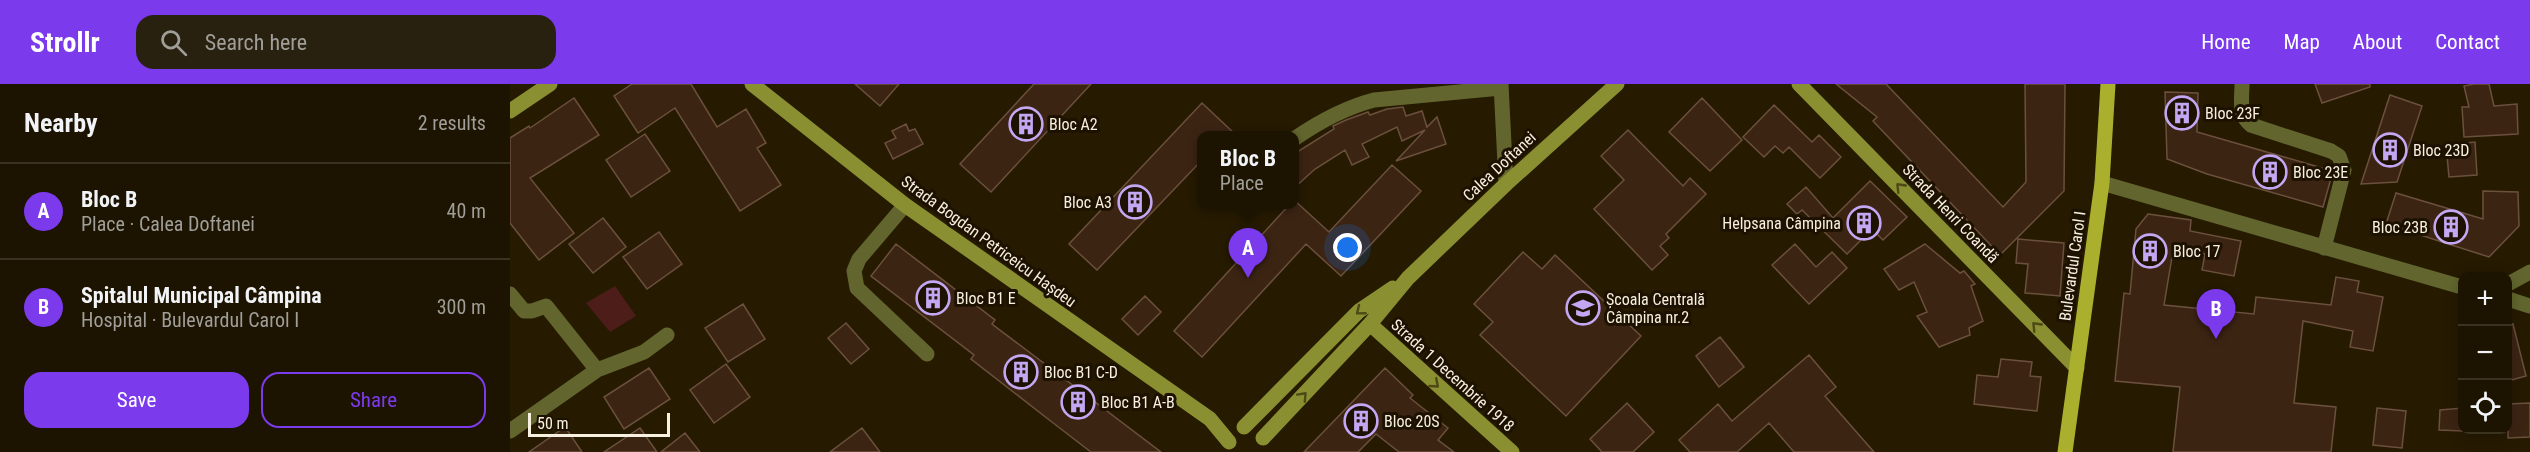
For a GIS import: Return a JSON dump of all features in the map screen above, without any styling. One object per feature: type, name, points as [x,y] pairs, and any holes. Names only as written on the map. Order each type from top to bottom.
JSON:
[{"type":"main road","name":"Bulevardul Carol I","points":[[2065,452],[2102,183],[2108,84]]},
{"type":"street","points":[[510,111],[549,84]]},
{"type":"street","name":"Strada Bogdan Petriceicu Hașdeu","points":[[752,84],[905,205],[1210,419],[1241,428],[1256,429],[1264,447]]},
{"type":"street","name":"Calea Doftanei","points":[[1264,447],[1408,278],[1506,184],[1617,84]]},
{"type":"street","name":"Strada Henri Coandă","points":[[1799,84],[2077,368]]},
{"type":"street","points":[[2242,84],[2244,119],[2252,125],[2331,151],[2342,161],[2344,170],[2324,248]]},
{"type":"street","points":[[1299,135],[1322,120],[1374,100],[1501,86],[1506,184]]},
{"type":"street","points":[[2102,183],[2458,285]]},
{"type":"street","points":[[905,205],[859,259],[854,271],[857,288],[927,354]]},
{"type":"street","points":[[2512,282],[2530,272]]},
{"type":"street","name":"Calea Doftanei","points":[[1229,449],[1241,428],[1359,311],[1408,278]]},
{"type":"street","points":[[510,294],[524,310],[532,311],[546,306],[597,370]]},
{"type":"street","points":[[2512,300],[2530,306]]},
{"type":"street","name":"Strada 1 Decembrie 1918","points":[[1370,324],[1512,452]]},
{"type":"street","points":[[510,431],[597,370],[644,352],[666,335]]},
{"type":"street","name":"Strada Bogdan Petriceicu Hașdeu","points":[[1210,419],[1229,449]]},
{"type":"shaded area","points":[[615,286],[636,316],[610,332],[586,303]]},
{"type":"building","points":[[632,84],[691,84],[717,127],[746,109],[766,143],[757,148],[781,185],[740,211],[675,108],[638,133],[614,96]]},
{"type":"building","points":[[855,84],[899,84],[880,106]]},
{"type":"building","name":"Bloc A2","points":[[1034,84],[1091,84],[991,192],[960,164]]},
{"type":"building","points":[[1836,84],[1886,84],[2003,207],[2026,182],[2025,84],[2065,84],[2064,191],[2000,255],[1873,121],[1877,117]]},
{"type":"building","points":[[2315,84],[2370,84],[2370,87],[2322,103]]},
{"type":"building","points":[[2489,84],[2494,106],[2517,104],[2518,134],[2464,137],[2462,107],[2469,107],[2464,86]]},
{"type":"building","name":"Bloc 23E","points":[[2165,92],[2198,93],[2197,132],[2333,171],[2323,207],[2207,174],[2167,159]]},
{"type":"building","name":"Bloc 23D","points":[[2390,95],[2422,106],[2397,182],[2361,184]]},
{"type":"building","points":[[574,98],[599,135],[530,178],[574,233],[539,260],[510,223],[510,138],[529,126],[530,128]]},
{"type":"building","points":[[1702,98],[1742,140],[1710,171],[1669,132]]},
{"type":"building","name":"Bloc A3","points":[[1202,103],[1232,131],[1197,131],[1197,165],[1097,270],[1069,244]]},
{"type":"building","points":[[1774,105],[1812,142],[1819,135],[1841,157],[1820,178],[1789,147],[1783,153],[1775,146],[1764,157],[1743,137]]},
{"type":"building","points":[[1403,107],[1406,116],[1422,111],[1427,127],[1437,117],[1446,144],[1396,161],[1425,130],[1402,141],[1397,127],[1362,144],[1369,157],[1352,165],[1345,150],[1315,169],[1299,183],[1299,151],[1334,129],[1333,126],[1368,112],[1370,115],[1387,109]]},
{"type":"building","points":[[906,124],[909,131],[915,129],[923,144],[893,159],[885,143],[896,138],[892,131]]},
{"type":"building","points":[[1628,130],[1683,186],[1690,178],[1706,194],[1666,234],[1669,238],[1660,246],[1668,255],[1652,270],[1594,209],[1624,180],[1601,156]]},
{"type":"building","points":[[645,134],[670,171],[631,197],[606,160]]},
{"type":"building","points":[[2475,142],[2477,175],[2449,177],[2446,145]]},
{"type":"building","points":[[1392,165],[1421,191],[1341,276],[1306,244],[1202,357],[1174,331],[1285,209],[1299,209],[1299,205],[1329,232]]},
{"type":"building","name":"Helpsana Câmpina","points":[[1870,181],[1907,217],[1883,240],[1872,229],[1847,254],[1802,210],[1797,214],[1787,204],[1806,187],[1833,218]]},
{"type":"building","name":"Bloc 23B","points":[[2483,191],[2518,192],[2519,226],[2489,257],[2386,224],[2396,193],[2483,219]]},
{"type":"building","points":[[2148,214],[2191,220],[2190,231],[2241,241],[2234,276],[2202,270],[2205,254],[2173,251],[2164,305],[2254,314],[2256,297],[2331,305],[2336,277],[2359,281],[2357,292],[2383,297],[2373,351],[2350,347],[2353,331],[2303,321],[2294,403],[2336,407],[2331,452],[2173,452],[2180,387],[2115,381],[2124,293],[2130,294],[2136,229]]},
{"type":"building","points":[[603,218],[626,247],[593,273],[569,244]]},
{"type":"building","points":[[659,232],[682,264],[647,289],[623,257]]},
{"type":"building","points":[[2018,239],[2064,243],[2060,296],[2025,293],[2028,264],[2016,263]]},
{"type":"building","points":[[896,244],[995,320],[992,324],[1161,452],[1091,452],[971,359],[974,355],[871,276]]},
{"type":"building","points":[[1795,244],[1816,267],[1832,252],[1847,268],[1809,304],[1772,265]]},
{"type":"building","points":[[1925,244],[1960,273],[1964,271],[1975,284],[1971,286],[1983,321],[1969,328],[1970,335],[1939,347],[1917,316],[1927,312],[1914,282],[1899,290],[1884,269]]},
{"type":"building","points":[[1523,252],[1542,269],[1555,255],[1641,336],[1566,416],[1480,335],[1493,322],[1474,304]]},
{"type":"building","points":[[1145,296],[1161,312],[1138,335],[1122,319]]},
{"type":"building","points":[[743,304],[765,339],[728,362],[705,328]]},
{"type":"building","points":[[846,323],[869,349],[851,364],[828,338]]},
{"type":"building","points":[[2512,324],[2526,376],[2512,380],[2512,326]]},
{"type":"building","points":[[1720,337],[1744,367],[1719,387],[1696,356]]},
{"type":"building","points":[[1809,355],[1836,387],[1825,396],[1874,452],[1794,452],[1769,423],[1737,452],[1690,452],[1679,440],[1718,404],[1732,421]]},
{"type":"building","points":[[2001,359],[2032,362],[2030,376],[2041,377],[2037,411],[1974,404],[1977,375],[1998,377]]},
{"type":"building","points":[[726,364],[750,397],[714,423],[690,390]]},
{"type":"building","points":[[649,368],[670,399],[624,429],[604,397]]},
{"type":"building","name":"Bloc 20S","points":[[1385,368],[1413,395],[1410,398],[1448,428],[1438,440],[1454,452],[1399,452],[1376,434],[1358,452],[1304,452]]},
{"type":"building","points":[[1627,403],[1654,432],[1633,452],[1602,452],[1590,439]]},
{"type":"building","points":[[2530,403],[2530,437],[2508,438],[2508,434],[2512,434],[2512,404]]},
{"type":"building","points":[[2377,408],[2406,411],[2402,448],[2373,445]]},
{"type":"building","points":[[2458,408],[2458,431],[2439,430],[2440,410]]},
{"type":"building","points":[[565,427],[582,452],[529,452]]},
{"type":"building","points":[[640,428],[657,452],[604,452]]},
{"type":"building","points":[[862,428],[880,452],[830,452]]},
{"type":"building","points":[[685,433],[700,452],[661,452]]},
{"type":"place","name":"Bloc 23F","points":[[2182,113]]},
{"type":"place","name":"Bloc A2","points":[[1026,124]]},
{"type":"place","name":"Bloc 23D","points":[[2390,150]]},
{"type":"place","name":"Bloc 23E","points":[[2270,172]]},
{"type":"place","name":"Bloc A3","points":[[1135,202]]},
{"type":"place","name":"Helpsana Câmpina","points":[[1864,223]]},
{"type":"place","name":"Bloc 23B","points":[[2451,227]]},
{"type":"place","name":"Bloc 17","points":[[2150,251]]},
{"type":"place","name":"Bloc B","points":[[1248,278]]},
{"type":"place","name":"Bloc B1 E","points":[[933,298]]},
{"type":"place","name":"Școala Centrală Câmpina nr.2","points":[[1583,308]]},
{"type":"place","name":"Spitalul Municipal Câmpina","points":[[2216,339]]},
{"type":"place","name":"Bloc B1 C-D","points":[[1021,372]]},
{"type":"place","name":"Bloc B1 A-B","points":[[1078,402]]},
{"type":"place","name":"Bloc 20S","points":[[1361,421]]}]
